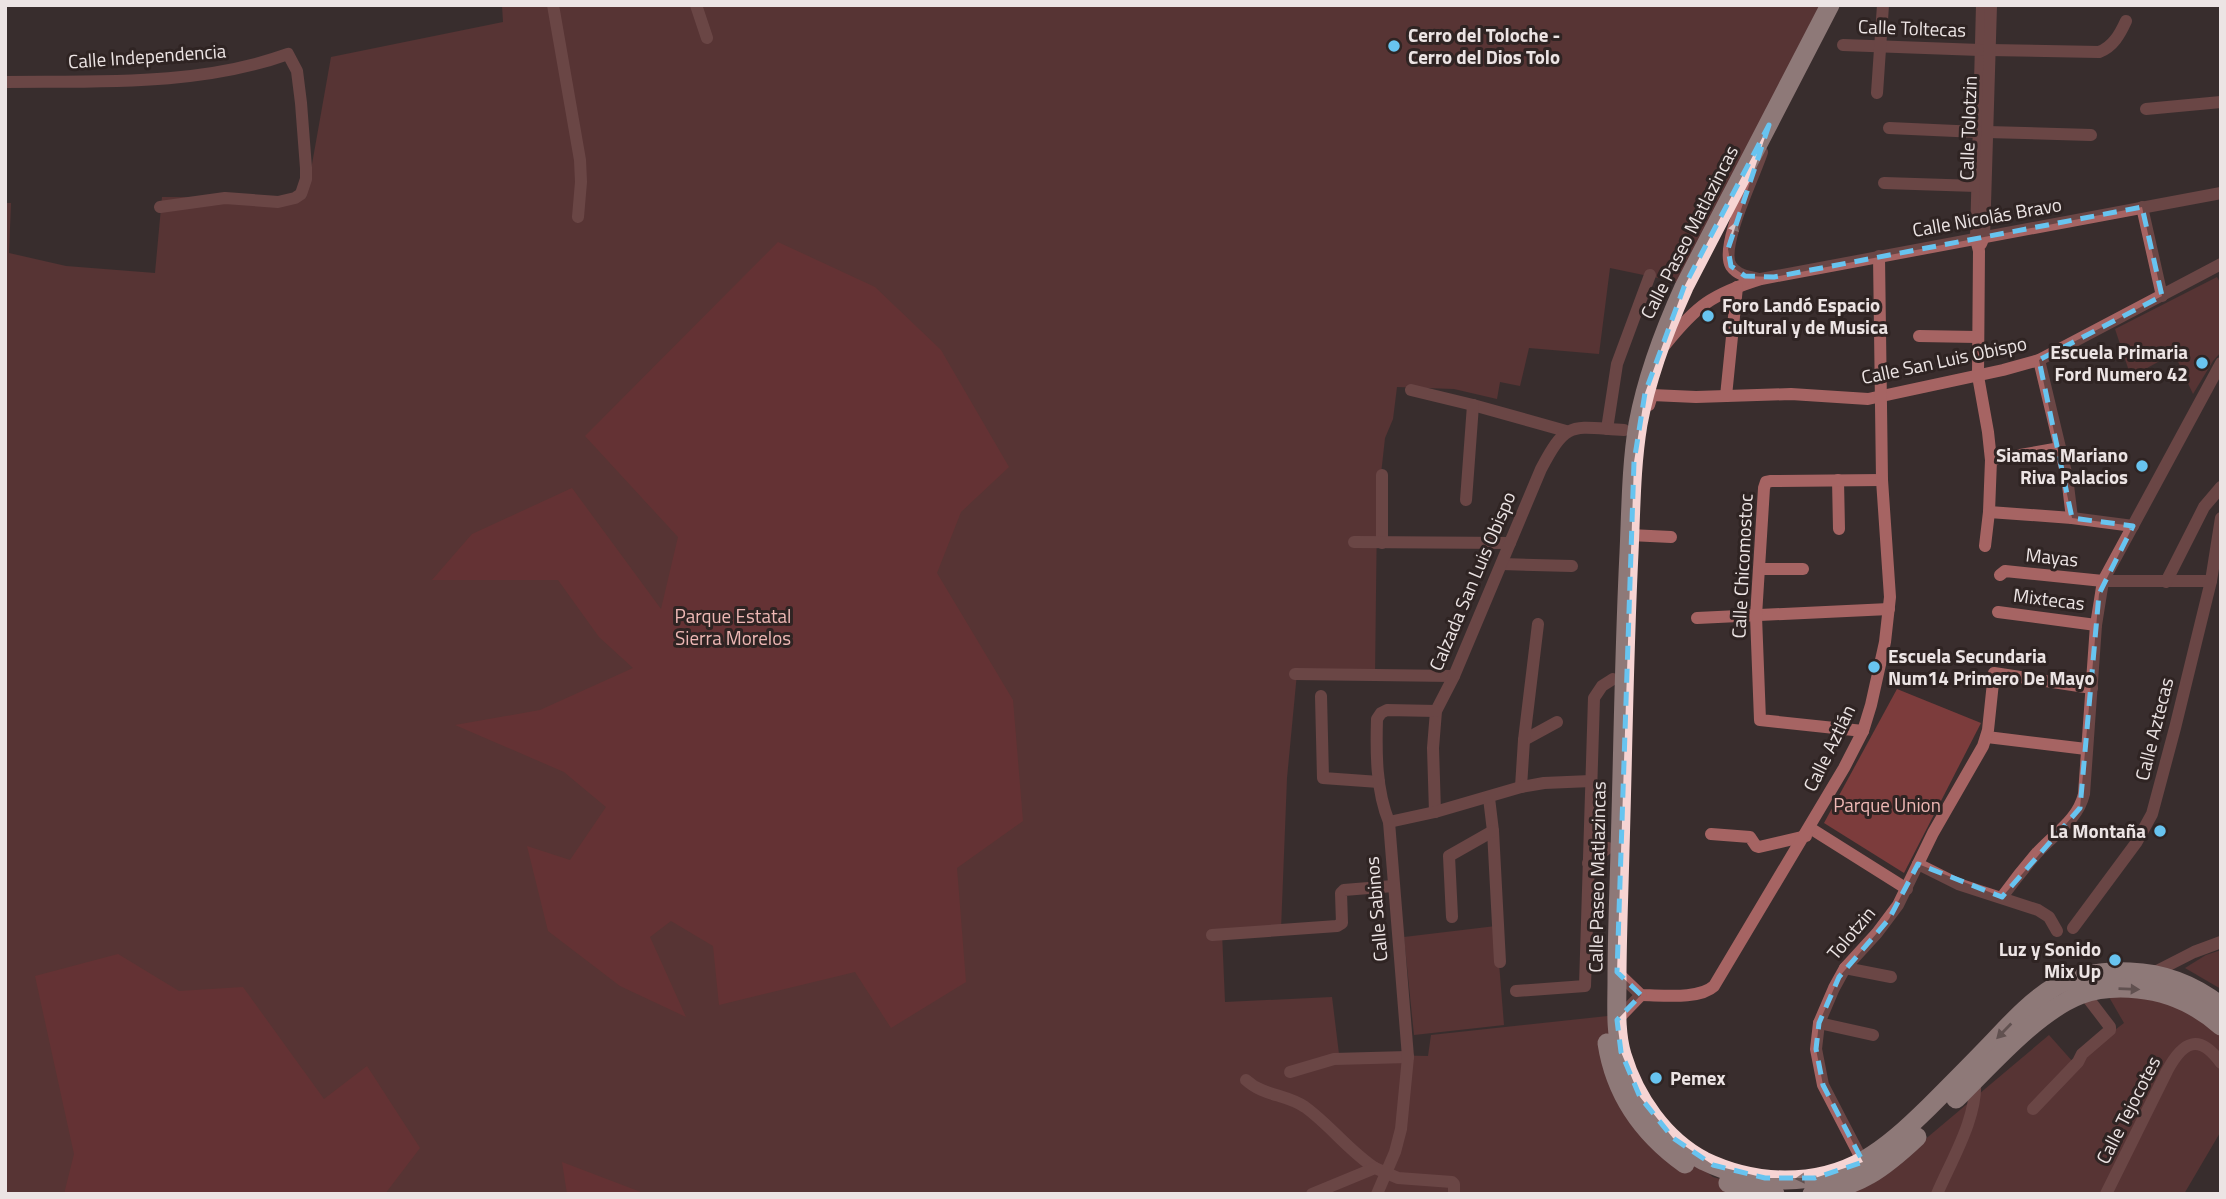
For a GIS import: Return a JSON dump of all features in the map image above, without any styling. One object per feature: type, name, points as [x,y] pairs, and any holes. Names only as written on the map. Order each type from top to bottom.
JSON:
[{"type":"highway","name":"Calle Paseo Matlazincas","points":[[1775,1194],[1729,1184],[1686,1165],[1648,1133],[1624,1098],[1613,1070],[1605,1034],[1619,503],[1616,430],[1669,290],[1818,5]]},
{"type":"highway","name":"Calle Paseo Matlazincas","points":[[1830,5],[1684,287],[1663,334],[1645,393],[1636,441],[1618,927],[1617,1020],[1621,1052],[1640,1097],[1657,1122],[1684,1149],[1703,1160],[1742,1175],[1776,1180],[1803,1180],[1826,1176],[1863,1162],[2046,1016],[2063,1003],[2084,993],[2115,988],[2163,993],[2191,1004],[2221,1026]]},
{"type":"highway","name":"Calle Paseo Matlazincas","points":[[1812,1194],[1867,1177],[1885,1166],[1973,1073],[2021,1014],[2055,987],[2092,974],[2151,974],[2185,984],[2221,1006]]},
{"type":"street","points":[[553,5],[580,160],[578,217]]},
{"type":"street","points":[[696,5],[707,38]]},
{"type":"street","points":[[1877,93],[1883,5]]},
{"type":"street","name":"Calle Tolotzin","points":[[1982,5],[1985,50]]},
{"type":"street","name":"Calle Tolotzin","points":[[1985,546],[1991,460],[1989,432],[1978,376],[1977,337],[1985,50],[1991,5]]},
{"type":"street","name":"Calle Toltecas","points":[[1843,45],[2099,52],[2112,44],[2126,21]]},
{"type":"street","name":"Calle Independencia","points":[[5,82],[165,78],[240,69],[288,54],[297,71],[302,103],[306,168],[301,194],[278,202],[225,198],[160,207]]},
{"type":"street","points":[[2146,109],[2221,102]]},
{"type":"street","points":[[1761,279],[1745,276],[1735,270],[1729,261],[1728,249],[1769,125]]},
{"type":"street","points":[[1889,128],[2091,135]]},
{"type":"street","name":"Calle Tolotzin","points":[[1980,242],[1977,186],[1982,132]]},
{"type":"street","points":[[1884,183],[1977,186]]},
{"type":"street","name":"Calle Nicolás Bravo","points":[[1656,357],[1695,310],[1719,294],[1761,279],[1879,256],[1980,242],[2221,193]]},
{"type":"street","points":[[2142,207],[2162,296]]},
{"type":"street","name":"Calle Aztlán","points":[[1641,995],[1695,995],[1714,986],[1808,832],[1863,731],[1885,642],[1889,609],[1882,480],[1879,256]]},
{"type":"street","name":"Calle San Luis Obispo","points":[[1634,535],[1642,445],[1652,395],[1672,397],[1781,394],[1880,398],[1978,376],[2039,360],[2221,264]]},
{"type":"street","points":[[1411,390],[1566,431],[1616,430],[1617,364],[1650,275]]},
{"type":"street","points":[[1726,396],[1737,286]]},
{"type":"street","points":[[1919,336],[1977,337]]},
{"type":"street","points":[[2039,360],[2073,518]]},
{"type":"street","points":[[2002,897],[2036,854],[2080,808],[2084,794],[2096,625],[2103,581],[2221,363]]},
{"type":"street","points":[[1466,500],[1474,405]]},
{"type":"street","name":"Calzada San Luis Obispo","points":[[1435,812],[1433,748],[1436,711],[1454,676],[1541,469],[1566,431]]},
{"type":"street","points":[[1991,460],[2060,448]]},
{"type":"street","points":[[1382,475],[1382,543]]},
{"type":"street","points":[[1838,480],[1839,529]]},
{"type":"street","name":"Calle Chicomostoc","points":[[1863,731],[1765,722],[1760,719],[1756,616],[1765,484],[1771,481],[1882,480]]},
{"type":"street","points":[[2166,582],[2204,507],[2221,488]]},
{"type":"street","points":[[1989,512],[2073,518],[2133,526]]},
{"type":"street","name":"Calle Aztecas","points":[[2073,928],[2147,825],[2165,769],[2211,581],[2221,518]]},
{"type":"street","points":[[1634,535],[1671,537]]},
{"type":"street","points":[[1354,542],[1510,543]]},
{"type":"street","points":[[1502,564],[1572,566]]},
{"type":"street","points":[[1759,569],[1803,569]]},
{"type":"street","name":"Mayas","points":[[2000,575],[2005,571],[2103,581],[2211,581]]},
{"type":"street","points":[[1697,618],[1889,609]]},
{"type":"street","name":"Mixtecas","points":[[1998,612],[2096,625]]},
{"type":"street","points":[[1521,788],[1538,624]]},
{"type":"street","points":[[2086,749],[1987,737],[1994,673],[2092,688]]},
{"type":"street","points":[[1295,674],[1454,676]]},
{"type":"street","points":[[1516,990],[1585,986],[1594,698],[1602,685],[1613,679]]},
{"type":"street","points":[[1321,696],[1323,778],[1378,782]]},
{"type":"street","name":"Calle Sabinos","points":[[1377,1194],[1381,1171],[1401,1129],[1408,1057],[1392,886],[1389,822],[1378,782],[1377,724],[1379,715],[1387,710],[1436,711]]},
{"type":"street","points":[[1524,740],[1557,722]]},
{"type":"street","name":"Tolotzin","points":[[1863,1162],[1823,1085],[1816,1049],[1819,1023],[1845,968],[1889,919],[1907,889],[1933,834],[1987,737]]},
{"type":"street","points":[[1389,822],[1544,783],[1591,780]]},
{"type":"street","points":[[1489,798],[1500,962]]},
{"type":"street","points":[[1452,917],[1449,856],[1493,831]]},
{"type":"street","points":[[1711,834],[1750,837],[1756,846],[1762,847],[1808,832],[1907,889]]},
{"type":"street","points":[[1588,863],[1608,848]]},
{"type":"street","points":[[1918,864],[1958,884],[2002,897],[2047,915],[2057,931]]},
{"type":"street","points":[[1212,935],[1337,926],[1342,921],[1341,893],[1344,890],[1392,886]]},
{"type":"street","points":[[2151,974],[2194,952],[2221,942]]},
{"type":"street","points":[[1845,968],[1891,977]]},
{"type":"street","points":[[1617,972],[1641,995],[1617,1020]]},
{"type":"street","points":[[2033,1109],[2078,1062],[2081,1055],[2110,1030],[2084,993]]},
{"type":"street","points":[[1819,1023],[1872,1035]]},
{"type":"street","name":"Calle Tejocotes","points":[[2106,1194],[2167,1071],[2179,1054],[2190,1045],[2201,1044],[2221,1063]]},
{"type":"street","points":[[1290,1072],[1334,1059],[1408,1057]]},
{"type":"street","points":[[1937,1194],[1972,1112],[1973,1073]]},
{"type":"street","points":[[1246,1080],[1260,1091],[1303,1106],[1381,1171],[1398,1178],[1452,1182],[1454,1190]]},
{"type":"street","points":[[1312,1194],[1381,1171]]},
{"type":"street","points":[[1414,1194],[1415,1179]]},
{"type":"highlighted area","points":[[1769,125],[1728,249],[1731,266],[1745,276],[1774,277],[2142,207],[2162,296],[2039,360],[2072,518],[2133,526],[2099,594],[2080,808],[2002,897],[1918,864],[1889,919],[1839,977],[1819,1023],[1816,1049],[1823,1085],[1863,1162],[1815,1178],[1765,1178],[1713,1165],[1673,1138],[1640,1097],[1621,1052],[1617,1020],[1641,995],[1617,972],[1634,462],[1645,393],[1684,287]]},
{"type":"green space","name":"Parque Estatal Sierra Morelos","points":[[502,5],[1825,5],[1682,283],[1610,268],[1599,354],[1529,348],[1520,386],[1500,382],[1497,399],[1454,389],[1397,387],[1393,419],[1385,438],[1377,510],[1375,675],[1297,673],[1287,778],[1281,929],[1222,933],[1225,1002],[1332,997],[1339,1054],[1428,1056],[1431,1035],[1617,1015],[1622,1056],[1669,1143],[1713,1177],[1776,1194],[5,1194],[5,203],[11,203],[9,253],[66,266],[155,273],[162,197],[306,198],[331,57],[503,22]]},
{"type":"green space","points":[[778,242],[875,287],[941,350],[1009,467],[961,512],[937,573],[1013,700],[1023,821],[957,868],[966,982],[891,1028],[855,972],[719,1005],[713,946],[671,921],[650,937],[686,1017],[620,986],[548,931],[527,846],[570,860],[606,807],[564,772],[455,725],[540,710],[633,668],[599,637],[558,580],[432,580],[472,534],[572,488],[661,609],[678,537],[585,436]]},
{"type":"green space","points":[[2217,277],[2221,284],[2221,352],[2193,394],[2174,353],[2131,377],[2115,329]]},
{"type":"green space","name":"Parque Union","points":[[1897,689],[1981,723],[1904,873],[1824,823]]},
{"type":"green space","points":[[1496,926],[1504,1025],[1414,1035],[1404,937]]},
{"type":"green space","points":[[2221,950],[2221,989],[2185,968],[2206,955]]},
{"type":"green space","points":[[118,954],[179,991],[243,987],[324,1099],[367,1066],[420,1148],[385,1194],[64,1194],[74,1154],[35,976]]},
{"type":"green space","points":[[2153,988],[2221,1010],[2221,1131],[2184,1194],[1797,1194],[1872,1184],[2049,1035],[2073,1062],[2124,1023],[2109,997]]},
{"type":"green space","points":[[562,1162],[646,1194],[567,1194]]},
{"type":"place","name":"Cerro del Toloche - Cerro del Dios Tolo","points":[[1394,46]]},
{"type":"place","name":"Foro Landó Espacio Cultural y de Musica","points":[[1708,316]]},
{"type":"place","name":"Escuela Primaria Ford Numero 42","points":[[2202,363]]},
{"type":"place","name":"Siamas Mariano Riva Palacios","points":[[2142,466]]},
{"type":"place","name":"Escuela Secundaria Num14 Primero De Mayo","points":[[1874,667]]},
{"type":"place","name":"La Montaña","points":[[2160,831]]},
{"type":"place","name":"Luz y Sonido Mix Up","points":[[2115,960]]},
{"type":"place","name":"Pemex","points":[[1656,1078]]}]
